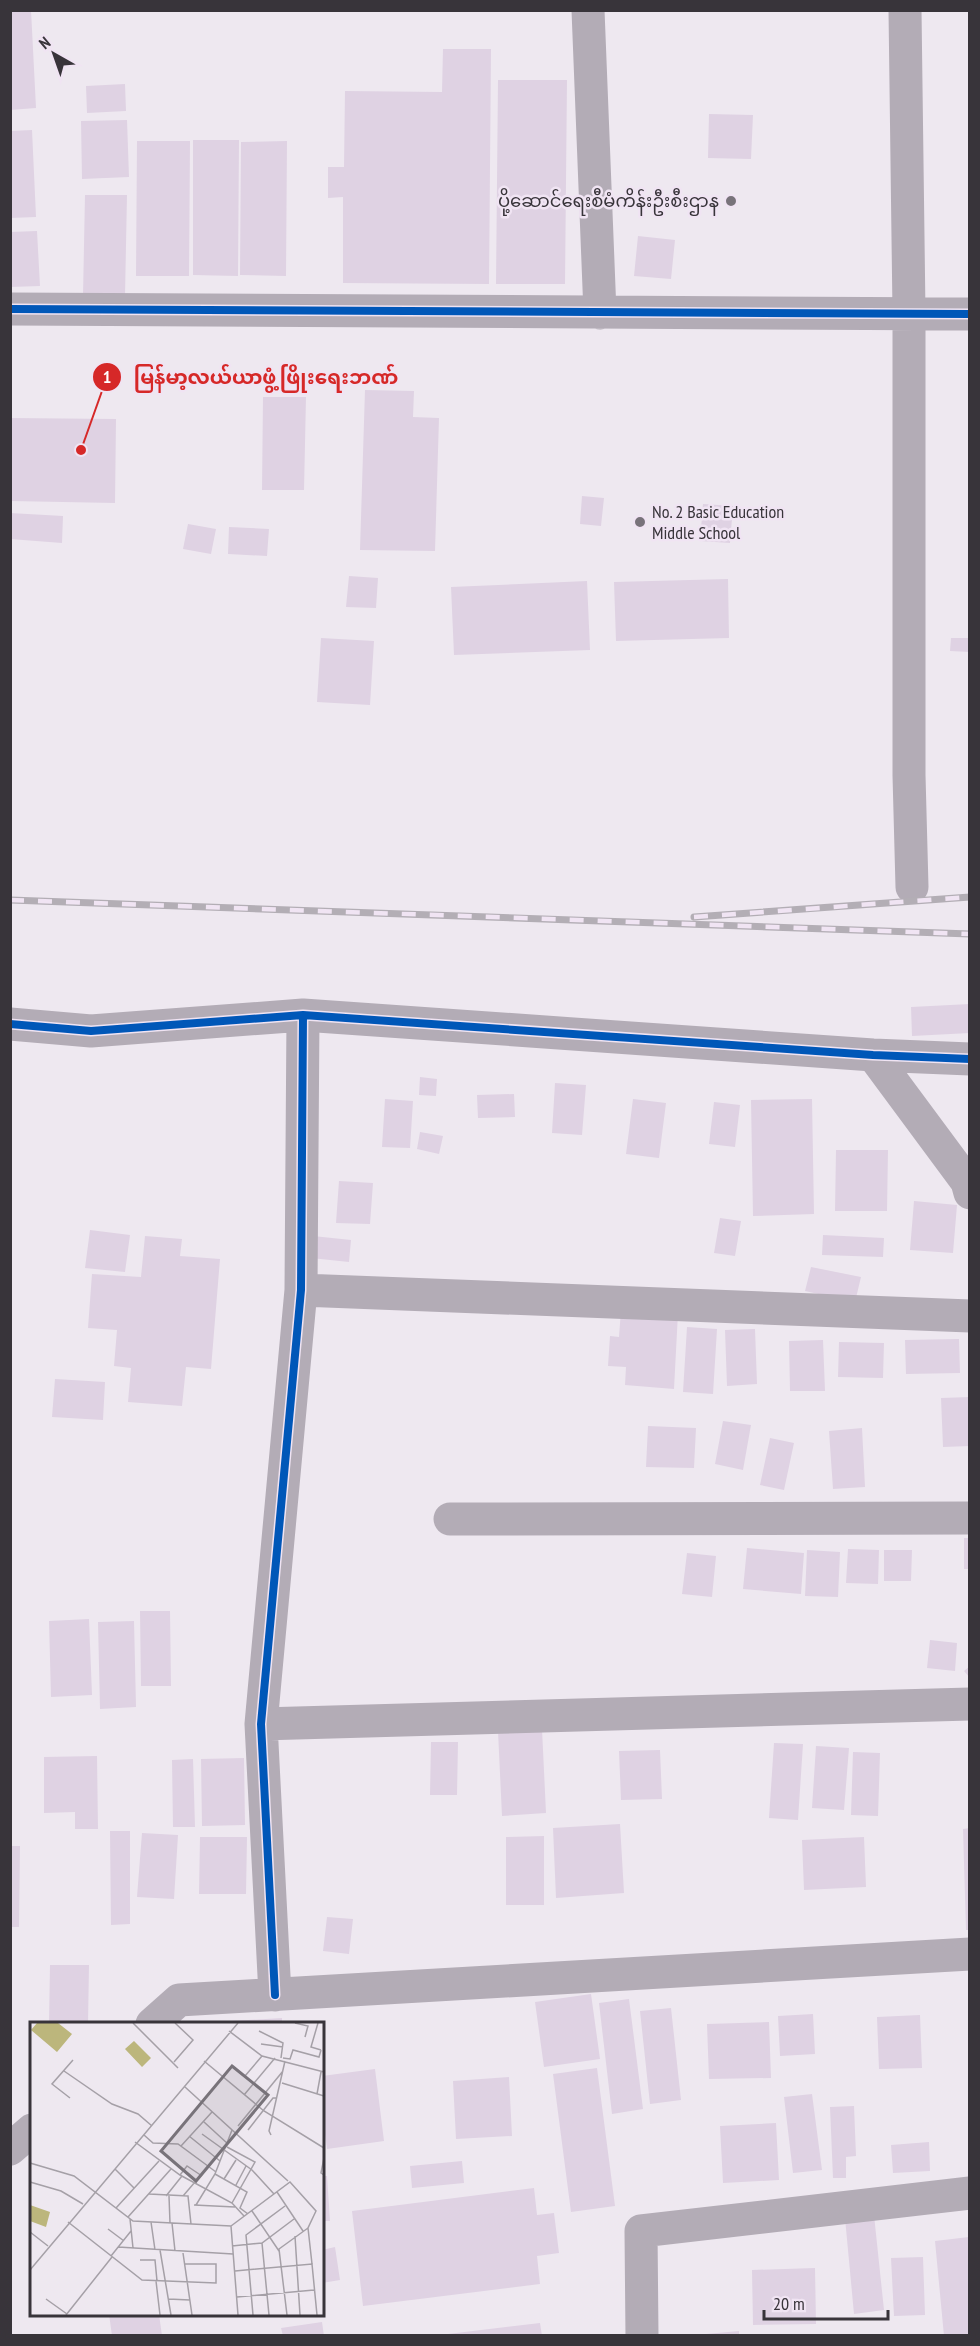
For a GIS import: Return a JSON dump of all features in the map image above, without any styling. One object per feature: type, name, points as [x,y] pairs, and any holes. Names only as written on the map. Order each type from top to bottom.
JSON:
[{"type":"street","points":[[588,10],[600,313]]},
{"type":"street","points":[[905,10],[909,313],[909,775],[912,887]]},
{"type":"street","points":[[10,309],[969,314]]},
{"type":"street","points":[[10,1024],[91,1031],[303,1015],[873,1055],[969,1059]]},
{"type":"street","points":[[274,1995],[261,1724],[301,1290],[303,1015]]},
{"type":"street","points":[[873,1055],[967,1182],[969,1193]]},
{"type":"street","points":[[301,1290],[969,1316]]},
{"type":"street","points":[[450,1519],[969,1518]]},
{"type":"street","points":[[261,1724],[969,1704]]},
{"type":"street","points":[[154,2022],[179,2000],[969,1954]]},
{"type":"street","points":[[10,2149],[30,2132]]},
{"type":"street","points":[[642,2336],[640,2230],[969,2193]]},
{"type":"building","points":[[10,10],[31,10],[36,108],[10,110]]},
{"type":"building","points":[[443,49],[491,49],[489,284],[343,283],[343,197],[328,198],[328,167],[344,167],[345,91],[442,92]]},
{"type":"building","points":[[498,80],[567,80],[565,284],[496,284]]},
{"type":"building","points":[[125,84],[126,111],[87,113],[86,86]]},
{"type":"building","points":[[709,114],[753,115],[751,159],[708,158]]},
{"type":"building","points":[[127,120],[129,177],[82,179],[81,121]]},
{"type":"building","points":[[32,130],[36,217],[10,218],[10,131]]},
{"type":"building","points":[[193,140],[239,140],[238,276],[193,275]]},
{"type":"building","points":[[137,141],[190,141],[189,276],[136,276]]},
{"type":"building","points":[[287,141],[286,276],[240,275],[241,142]]},
{"type":"building","points":[[85,195],[127,195],[125,296],[83,296]]},
{"type":"building","points":[[37,231],[40,286],[10,287],[10,232]]},
{"type":"building","points":[[638,236],[675,240],[671,279],[634,276]]},
{"type":"building","points":[[365,390],[414,391],[413,417],[439,418],[435,551],[360,550]]},
{"type":"building","points":[[263,397],[306,397],[304,490],[262,490]]},
{"type":"building","points":[[10,418],[116,419],[115,503],[10,501]]},
{"type":"building","points":[[582,496],[604,498],[601,526],[580,524]]},
{"type":"building","points":[[703,504],[733,506],[730,543],[700,541]]},
{"type":"building","points":[[10,513],[63,516],[62,543],[10,539]]},
{"type":"building","points":[[188,524],[216,529],[211,554],[183,549]]},
{"type":"building","points":[[229,527],[269,529],[267,556],[228,554]]},
{"type":"building","points":[[349,576],[378,578],[376,608],[346,607]]},
{"type":"building","points":[[728,579],[729,638],[616,641],[614,582]]},
{"type":"building","points":[[587,581],[590,650],[454,655],[451,587]]},
{"type":"building","points":[[321,638],[374,641],[370,705],[317,702]]},
{"type":"building","points":[[951,638],[970,638],[970,652],[950,651]]},
{"type":"building","points":[[970,1004],[970,1033],[912,1036],[911,1007]]},
{"type":"building","points":[[420,1077],[437,1079],[436,1096],[419,1095]]},
{"type":"building","points":[[555,1083],[586,1085],[582,1135],[552,1133]]},
{"type":"building","points":[[514,1094],[515,1117],[478,1118],[477,1095]]},
{"type":"building","points":[[385,1099],[413,1101],[410,1148],[382,1147]]},
{"type":"building","points":[[633,1099],[666,1103],[659,1158],[626,1154]]},
{"type":"building","points":[[812,1099],[814,1214],[753,1216],[751,1100]]},
{"type":"building","points":[[714,1102],[740,1105],[735,1147],[709,1144]]},
{"type":"building","points":[[420,1132],[443,1136],[439,1154],[417,1149]]},
{"type":"building","points":[[836,1150],[888,1150],[887,1211],[835,1211]]},
{"type":"building","points":[[339,1181],[373,1183],[370,1224],[336,1223]]},
{"type":"building","points":[[914,1201],[957,1205],[953,1253],[910,1250]]},
{"type":"building","points":[[720,1218],[741,1221],[735,1256],[714,1253]]},
{"type":"building","points":[[90,1230],[130,1235],[125,1272],[85,1268]]},
{"type":"building","points":[[823,1235],[884,1238],[883,1257],[822,1255]]},
{"type":"building","points":[[145,1236],[182,1239],[180,1256],[220,1259],[211,1369],[186,1367],[182,1406],[128,1402],[131,1368],[114,1366],[117,1330],[88,1328],[92,1274],[141,1277]]},
{"type":"building","points":[[313,1236],[351,1240],[349,1262],[311,1258]]},
{"type":"building","points":[[811,1267],[861,1277],[855,1302],[805,1291]]},
{"type":"building","points":[[621,1310],[678,1313],[674,1389],[625,1385],[626,1367],[608,1366],[610,1336],[619,1337]]},
{"type":"building","points":[[687,1327],[717,1329],[713,1394],[683,1392]]},
{"type":"building","points":[[755,1329],[757,1384],[727,1386],[725,1330]]},
{"type":"building","points":[[959,1339],[960,1373],[906,1374],[905,1340]]},
{"type":"building","points":[[823,1340],[825,1391],[790,1391],[789,1341]]},
{"type":"building","points":[[839,1342],[884,1343],[883,1378],[838,1377]]},
{"type":"building","points":[[55,1379],[105,1382],[103,1420],[52,1417]]},
{"type":"building","points":[[970,1397],[970,1446],[943,1447],[941,1398]]},
{"type":"building","points":[[723,1421],[751,1425],[743,1470],[715,1464]]},
{"type":"building","points":[[648,1426],[696,1428],[694,1468],[646,1467]]},
{"type":"building","points":[[862,1428],[865,1487],[833,1489],[829,1431]]},
{"type":"building","points":[[770,1438],[794,1443],[784,1490],[760,1485]]},
{"type":"building","points":[[964,1538],[970,1538],[970,1569],[964,1569]]},
{"type":"building","points":[[747,1548],[804,1553],[801,1594],[743,1589]]},
{"type":"building","points":[[848,1549],[879,1550],[878,1584],[846,1583]]},
{"type":"building","points":[[807,1550],[840,1552],[838,1597],[805,1596]]},
{"type":"building","points":[[884,1550],[912,1550],[911,1581],[884,1581]]},
{"type":"building","points":[[687,1553],[716,1556],[712,1597],[682,1594]]},
{"type":"building","points":[[140,1611],[170,1611],[171,1686],[141,1686]]},
{"type":"building","points":[[89,1619],[92,1695],[51,1697],[49,1621]]},
{"type":"building","points":[[134,1621],[136,1707],[100,1709],[98,1622]]},
{"type":"building","points":[[930,1640],[957,1643],[955,1671],[927,1668]]},
{"type":"building","points":[[970,1666],[970,1678],[964,1671]]},
{"type":"building","points":[[542,1729],[546,1813],[502,1816],[498,1731]]},
{"type":"building","points":[[431,1742],[458,1742],[457,1795],[430,1795]]},
{"type":"building","points":[[774,1743],[803,1744],[798,1820],[769,1818]]},
{"type":"building","points":[[816,1746],[849,1748],[844,1810],[812,1808]]},
{"type":"building","points":[[660,1750],[662,1799],[621,1800],[619,1751]]},
{"type":"building","points":[[853,1752],[880,1753],[878,1816],[851,1815]]},
{"type":"building","points":[[97,1756],[98,1829],[75,1829],[75,1812],[44,1813],[44,1757]]},
{"type":"building","points":[[244,1758],[245,1825],[202,1826],[201,1759]]},
{"type":"building","points":[[193,1759],[195,1827],[173,1827],[172,1760]]},
{"type":"building","points":[[620,1824],[624,1893],[556,1898],[553,1828]]},
{"type":"building","points":[[970,1828],[970,1930],[966,1930],[963,1829]]},
{"type":"building","points":[[110,1831],[130,1831],[130,1924],[111,1925]]},
{"type":"building","points":[[142,1833],[178,1835],[174,1899],[137,1897]]},
{"type":"building","points":[[544,1836],[544,1905],[506,1905],[506,1837]]},
{"type":"building","points":[[200,1837],[247,1837],[246,1894],[199,1894]]},
{"type":"building","points":[[864,1837],[866,1887],[804,1890],[802,1840]]},
{"type":"building","points":[[10,1846],[20,1846],[19,1927],[10,1927]]},
{"type":"building","points":[[327,1917],[353,1919],[349,1954],[323,1951]]},
{"type":"building","points":[[50,1965],[89,1965],[88,2022],[49,2022]]},
{"type":"building","points":[[591,1994],[600,2059],[544,2067],[535,2002]]},
{"type":"building","points":[[629,1999],[643,2109],[612,2114],[599,2003]]},
{"type":"building","points":[[671,2008],[681,2100],[650,2104],[640,2011]]},
{"type":"building","points":[[813,2014],[815,2054],[780,2056],[778,2016]]},
{"type":"building","points":[[920,2015],[922,2068],[879,2069],[877,2017]]},
{"type":"building","points":[[282,2018],[282,2022],[232,2021]]},
{"type":"building","points":[[769,2022],[771,2078],[709,2079],[707,2024]]},
{"type":"building","points":[[597,2068],[615,2206],[571,2212],[553,2074]]},
{"type":"building","points":[[375,2069],[384,2141],[327,2149],[324,2127],[324,2076]]},
{"type":"building","points":[[509,2077],[512,2136],[456,2139],[453,2081]]},
{"type":"building","points":[[812,2094],[822,2170],[793,2173],[784,2097]]},
{"type":"building","points":[[854,2106],[856,2156],[846,2157],[846,2178],[833,2178],[830,2107]]},
{"type":"building","points":[[776,2123],[779,2180],[723,2183],[720,2126]]},
{"type":"building","points":[[929,2142],[930,2171],[893,2173],[891,2145]]},
{"type":"building","points":[[462,2161],[464,2183],[412,2188],[410,2166]]},
{"type":"building","points":[[324,2176],[327,2176],[330,2221],[324,2221]]},
{"type":"building","points":[[534,2188],[537,2215],[554,2213],[559,2253],[537,2256],[540,2284],[363,2306],[352,2211]]},
{"type":"building","points":[[874,2215],[884,2310],[854,2314],[845,2218]]},
{"type":"building","points":[[969,2237],[970,2336],[944,2336],[935,2241]]},
{"type":"building","points":[[335,2247],[340,2280],[324,2283],[324,2250]]},
{"type":"building","points":[[923,2257],[925,2315],[894,2316],[891,2258]]},
{"type":"building","points":[[815,2268],[816,2324],[753,2325],[752,2270]]},
{"type":"building","points":[[109,2316],[159,2316],[162,2336],[112,2336]]},
{"type":"building","points":[[322,2322],[324,2336],[283,2336],[281,2328]]},
{"type":"building","points":[[540,2323],[542,2336],[448,2336],[448,2334]]},
{"type":"building","points":[[739,2331],[739,2336],[706,2336],[706,2334]]},
{"type":"railway","points":[[694,917],[970,897]]},
{"type":"railway","points":[[10,900],[970,934]]},
{"type":"cycle path","points":[[10,309],[970,314]]},
{"type":"cycle path","points":[[10,1024],[91,1031],[303,1015],[873,1055],[970,1059]]},
{"type":"cycle path","points":[[275,1995],[261,1724],[301,1290],[303,1015]]},
{"type":"place","name":"ပို့ဆောင်ရေးစီမံကိန်းဦးစီးဌာန","points":[[731,201]]},
{"type":"place","name":"မြန်မာ့လယ်ယာဖွံ့ဖြိုးရေးဘဏ်","points":[[81,450]]},
{"type":"place","name":"No. 2 Basic Education Middle School","points":[[640,522]]}]
